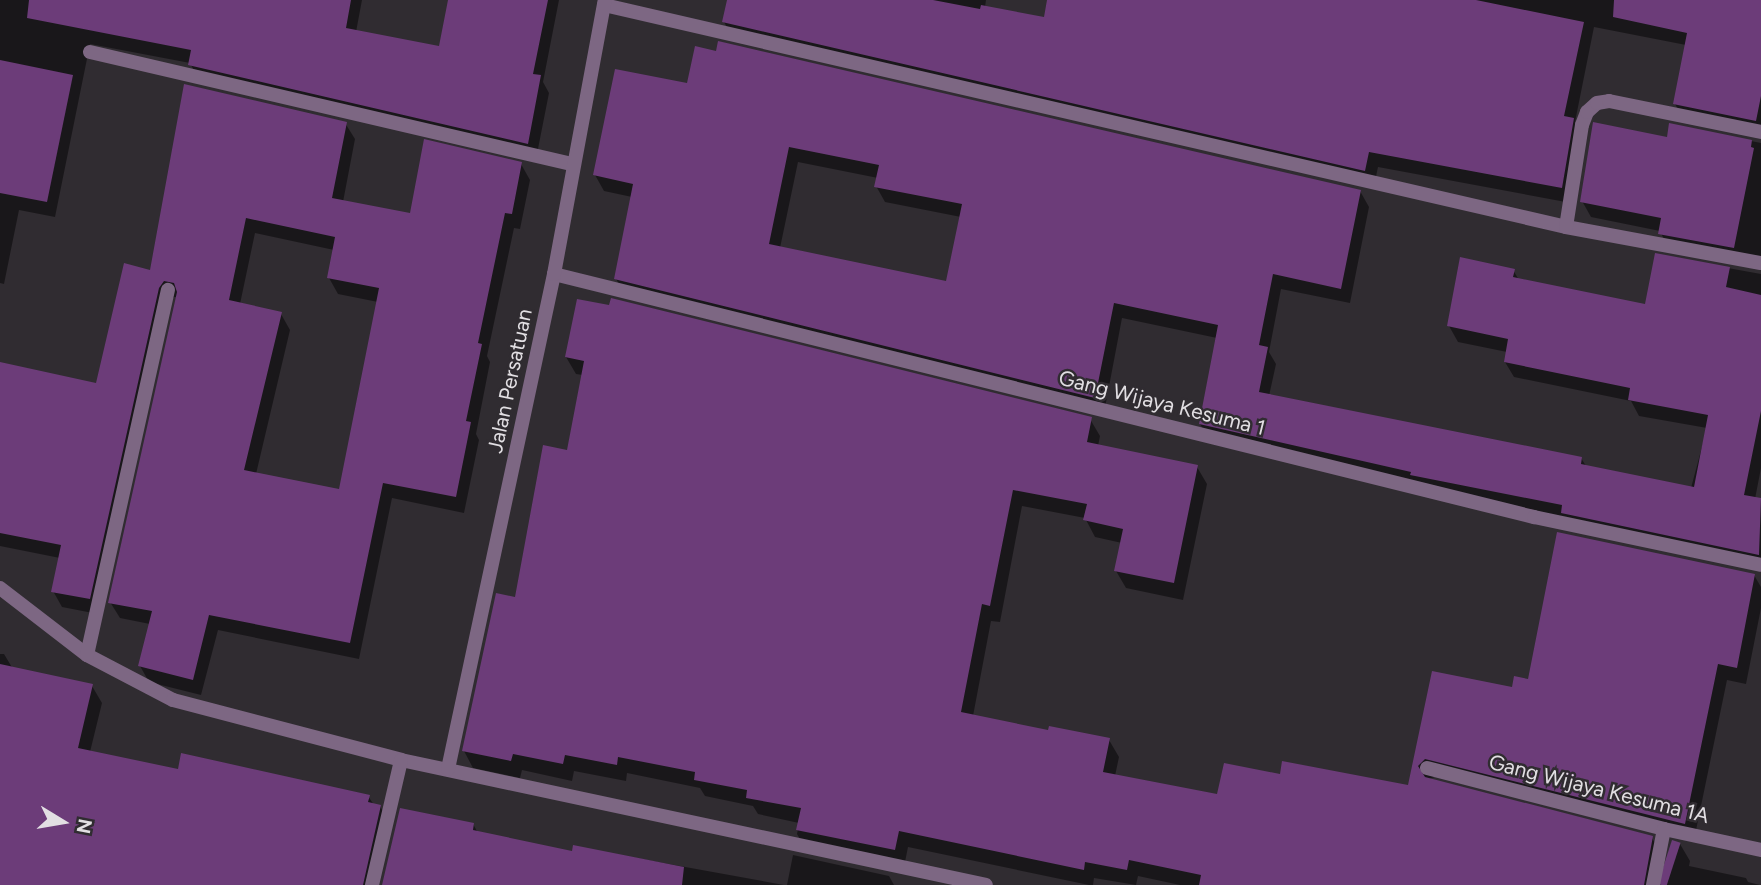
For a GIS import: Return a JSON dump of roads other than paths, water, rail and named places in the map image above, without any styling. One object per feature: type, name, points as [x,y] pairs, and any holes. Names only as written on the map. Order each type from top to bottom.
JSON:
[{"type":"street","name":"Jalan Persatuan","points":[[448,769],[554,274],[572,164],[605,2]]},
{"type":"street","points":[[605,2],[1566,227],[1761,262]]},
{"type":"street","points":[[90,52],[572,164]]},
{"type":"street","points":[[1566,227],[1582,125],[1587,112],[1597,103],[1609,101],[1761,132]]},
{"type":"street","name":"Gang Wijaya Kesuma 1","points":[[554,274],[1534,517],[1761,565]]},
{"type":"street","points":[[88,655],[168,290]]},
{"type":"street","points":[[0,588],[88,655],[173,701],[401,760],[986,885]]},
{"type":"street","points":[[372,885],[401,760]]},
{"type":"street","name":"Gang Wijaya Kesuma 1A","points":[[1427,768],[1664,829],[1761,850]]},
{"type":"street","points":[[1653,885],[1664,829]]}]
